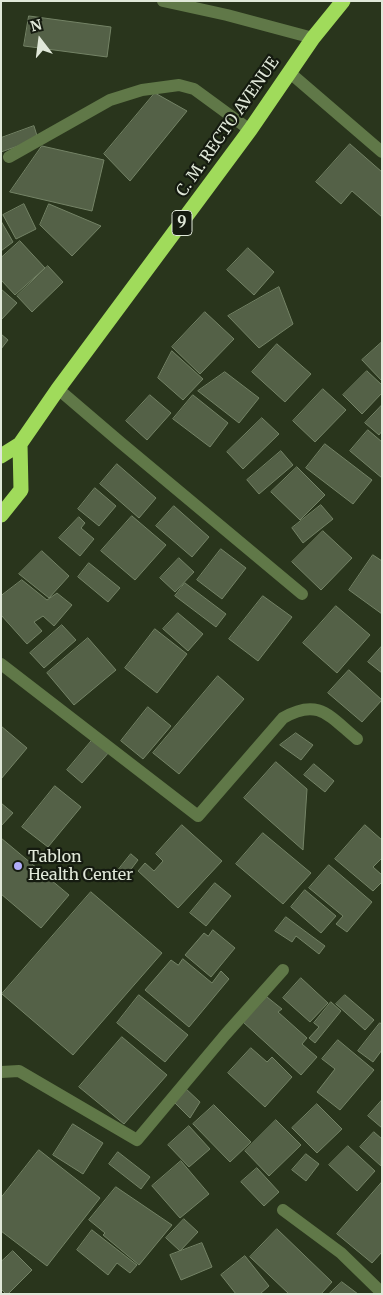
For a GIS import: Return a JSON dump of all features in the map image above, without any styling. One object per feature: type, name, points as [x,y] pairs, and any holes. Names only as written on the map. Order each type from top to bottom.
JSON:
[{"type":"highway","name":"C. M. RECTO AVENUE","points":[[1,456],[20,444],[58,388],[250,130],[313,38],[343,1]]},
{"type":"highway","points":[[1,515],[21,490],[20,444]]},
{"type":"street","points":[[163,1],[227,15],[313,38]]},
{"type":"street","points":[[289,72],[382,152]]},
{"type":"street","points":[[9,157],[110,100],[142,90],[179,85],[194,89],[250,130]]},
{"type":"street","points":[[58,388],[302,594]]},
{"type":"street","points":[[1,664],[198,816],[283,718],[294,712],[307,709],[323,710],[357,739]]},
{"type":"street","points":[[1,1072],[19,1071],[137,1140],[225,1035],[283,970]]},
{"type":"street","points":[[283,1210],[341,1253],[382,1293]]},
{"type":"building","points":[[29,16],[111,27],[107,57],[24,46]]},
{"type":"building","points":[[155,93],[187,111],[130,181],[104,154]]},
{"type":"building","points":[[34,126],[38,139],[1,152],[1,138]]},
{"type":"building","points":[[350,144],[382,172],[382,217],[352,191],[341,204],[316,182]]},
{"type":"building","points":[[42,146],[104,160],[92,211],[10,192]]},
{"type":"building","points":[[24,204],[36,229],[16,239],[3,215]]},
{"type":"building","points":[[49,204],[101,226],[72,256],[40,225]]},
{"type":"building","points":[[1,221],[13,242],[1,251]]},
{"type":"building","points":[[20,241],[45,268],[15,295],[1,280],[1,258]]},
{"type":"building","points":[[248,248],[274,272],[254,295],[227,270]]},
{"type":"building","points":[[48,266],[63,282],[32,312],[17,296]]},
{"type":"building","points":[[279,287],[293,324],[259,348],[228,316]]},
{"type":"building","points":[[1,289],[17,303],[1,320]]},
{"type":"building","points":[[205,312],[234,339],[200,374],[172,347]]},
{"type":"building","points":[[1,334],[8,340],[1,349]]},
{"type":"building","points":[[382,342],[382,381],[362,360]]},
{"type":"building","points":[[277,344],[311,374],[285,402],[252,372]]},
{"type":"building","points":[[172,351],[203,379],[183,400],[158,378]]},
{"type":"building","points":[[367,371],[382,385],[382,393],[362,414],[343,395]]},
{"type":"building","points":[[225,372],[259,398],[239,423],[198,391]]},
{"type":"building","points":[[323,389],[346,410],[315,442],[293,421]]},
{"type":"building","points":[[150,395],[171,413],[147,440],[126,421]]},
{"type":"building","points":[[193,395],[228,423],[210,447],[173,419]]},
{"type":"building","points":[[382,405],[382,431],[379,435],[365,423]]},
{"type":"building","points":[[262,418],[279,434],[243,469],[227,452]]},
{"type":"building","points":[[368,430],[382,442],[382,478],[350,451]]},
{"type":"building","points":[[325,444],[372,480],[353,504],[306,468]]},
{"type":"building","points":[[281,451],[293,465],[259,494],[247,480]]},
{"type":"building","points":[[117,464],[156,498],[139,518],[100,484]]},
{"type":"building","points":[[297,467],[325,495],[300,520],[271,492]]},
{"type":"building","points":[[95,488],[116,506],[99,526],[78,509]]},
{"type":"building","points":[[321,505],[333,519],[303,543],[292,528]]},
{"type":"building","points":[[174,506],[209,537],[192,557],[156,526]]},
{"type":"building","points":[[132,516],[166,545],[135,580],[101,551]]},
{"type":"building","points":[[79,517],[85,523],[81,528],[94,539],[80,556],[59,538]]},
{"type":"building","points":[[323,531],[352,558],[321,590],[292,562]]},
{"type":"building","points":[[221,549],[246,568],[222,599],[197,580]]},
{"type":"building","points":[[42,551],[69,576],[49,598],[19,574]]},
{"type":"building","points":[[373,555],[382,561],[382,614],[349,590]]},
{"type":"building","points":[[179,558],[194,572],[175,592],[160,578]]},
{"type":"building","points":[[89,563],[120,588],[108,602],[78,577]]},
{"type":"building","points":[[22,580],[47,600],[57,593],[72,605],[54,626],[43,616],[34,622],[42,631],[27,644],[1,615],[1,596]]},
{"type":"building","points":[[185,583],[226,614],[216,627],[175,596]]},
{"type":"building","points":[[263,596],[292,617],[258,661],[229,639]]},
{"type":"building","points":[[336,606],[370,635],[337,673],[303,643]]},
{"type":"building","points":[[178,613],[203,634],[188,651],[163,629]]},
{"type":"building","points":[[62,625],[76,640],[44,668],[30,653]]},
{"type":"building","points":[[155,629],[187,654],[157,693],[125,668]]},
{"type":"building","points":[[88,638],[116,670],[74,705],[47,673]]},
{"type":"building","points":[[382,646],[382,673],[368,662]]},
{"type":"building","points":[[349,670],[382,700],[362,722],[328,693]]},
{"type":"building","points":[[218,676],[244,699],[179,774],[153,753]]},
{"type":"building","points":[[148,707],[171,726],[143,759],[121,741]]},
{"type":"building","points":[[1,726],[27,748],[1,779]]},
{"type":"building","points":[[296,733],[313,745],[301,760],[280,745]]},
{"type":"building","points":[[94,738],[110,751],[82,783],[67,770]]},
{"type":"building","points":[[276,762],[307,789],[303,850],[244,798]]},
{"type":"building","points":[[314,764],[334,781],[325,792],[304,775]]},
{"type":"building","points":[[55,786],[81,807],[48,847],[22,827]]},
{"type":"building","points":[[1,803],[13,813],[1,826]]},
{"type":"building","points":[[182,825],[222,861],[178,908],[138,871],[145,863],[154,871],[163,861],[156,854]]},
{"type":"building","points":[[365,825],[382,840],[382,858],[373,867],[382,875],[382,882],[373,891],[335,859]]},
{"type":"building","points":[[263,833],[311,873],[283,904],[236,864]]},
{"type":"building","name":"Tablon Health Center","points":[[1,838],[69,895],[41,928],[1,894]]},
{"type":"building","points":[[131,854],[138,860],[123,880],[115,874]]},
{"type":"building","points":[[329,865],[372,902],[347,932],[336,924],[343,916],[309,888]]},
{"type":"building","points":[[215,883],[231,896],[206,926],[190,913]]},
{"type":"building","points":[[305,890],[336,916],[321,933],[291,907]]},
{"type":"building","points":[[91,892],[162,953],[73,1055],[2,994]]},
{"type":"building","points":[[286,917],[325,946],[319,954],[296,936],[292,942],[275,931]]},
{"type":"building","points":[[213,930],[235,948],[211,977],[185,955],[204,933],[208,936]]},
{"type":"building","points":[[183,959],[212,983],[221,971],[229,979],[189,1027],[145,990],[171,960],[178,965]]},
{"type":"building","points":[[301,978],[328,1003],[310,1022],[283,998]]},
{"type":"building","points":[[139,995],[188,1035],[165,1062],[117,1023]]},
{"type":"building","points":[[345,995],[374,1020],[365,1030],[336,1004]]},
{"type":"building","points":[[267,997],[282,1009],[278,1012],[307,1038],[302,1044],[317,1057],[301,1075],[243,1022]]},
{"type":"building","points":[[331,1002],[341,1011],[315,1043],[309,1038],[319,1027],[314,1023]]},
{"type":"building","points":[[380,1023],[382,1024],[382,1050],[373,1062],[358,1051]]},
{"type":"building","points":[[122,1037],[167,1075],[124,1124],[79,1087]]},
{"type":"building","points":[[338,1040],[374,1070],[340,1110],[317,1092],[335,1069],[322,1059]]},
{"type":"building","points":[[251,1048],[267,1062],[272,1057],[292,1077],[265,1107],[228,1073]]},
{"type":"building","points":[[184,1087],[200,1102],[190,1118],[171,1099]]},
{"type":"building","points":[[382,1100],[382,1128],[368,1116]]},
{"type":"building","points":[[317,1104],[342,1129],[317,1153],[292,1128]]},
{"type":"building","points":[[214,1105],[251,1142],[230,1162],[193,1124]]},
{"type":"building","points":[[276,1120],[301,1145],[269,1176],[245,1151]]},
{"type":"building","points":[[73,1124],[103,1143],[83,1174],[53,1155]]},
{"type":"building","points":[[189,1126],[210,1149],[189,1167],[168,1145]]},
{"type":"building","points":[[374,1132],[382,1139],[381,1166],[360,1147]]},
{"type":"building","points":[[348,1146],[375,1171],[357,1191],[329,1165]]},
{"type":"building","points":[[39,1150],[100,1198],[47,1266],[1,1231],[1,1198]]},
{"type":"building","points":[[118,1152],[150,1177],[141,1189],[109,1164]]},
{"type":"building","points":[[306,1154],[319,1164],[306,1181],[292,1170]]},
{"type":"building","points":[[181,1161],[209,1194],[180,1218],[152,1186]]},
{"type":"building","points":[[257,1168],[279,1192],[264,1206],[241,1182]]},
{"type":"building","points":[[382,1182],[382,1252],[372,1263],[337,1234]]},
{"type":"building","points":[[116,1187],[172,1225],[139,1265],[103,1235],[105,1233],[89,1220]]},
{"type":"building","points":[[184,1219],[198,1232],[180,1251],[166,1238]]},
{"type":"building","points":[[277,1229],[332,1282],[321,1294],[289,1294],[250,1257]]},
{"type":"building","points":[[92,1230],[137,1265],[130,1273],[117,1263],[108,1275],[77,1250]]},
{"type":"building","points":[[202,1243],[212,1267],[181,1280],[170,1255]]},
{"type":"building","points":[[13,1251],[32,1270],[6,1294],[1,1289],[1,1262]]},
{"type":"building","points":[[245,1256],[269,1286],[260,1294],[236,1294],[221,1275]]},
{"type":"building","points":[[342,1282],[358,1294],[329,1294]]},
{"type":"place","name":"Tablon Health Center","points":[[18,866]]}]
